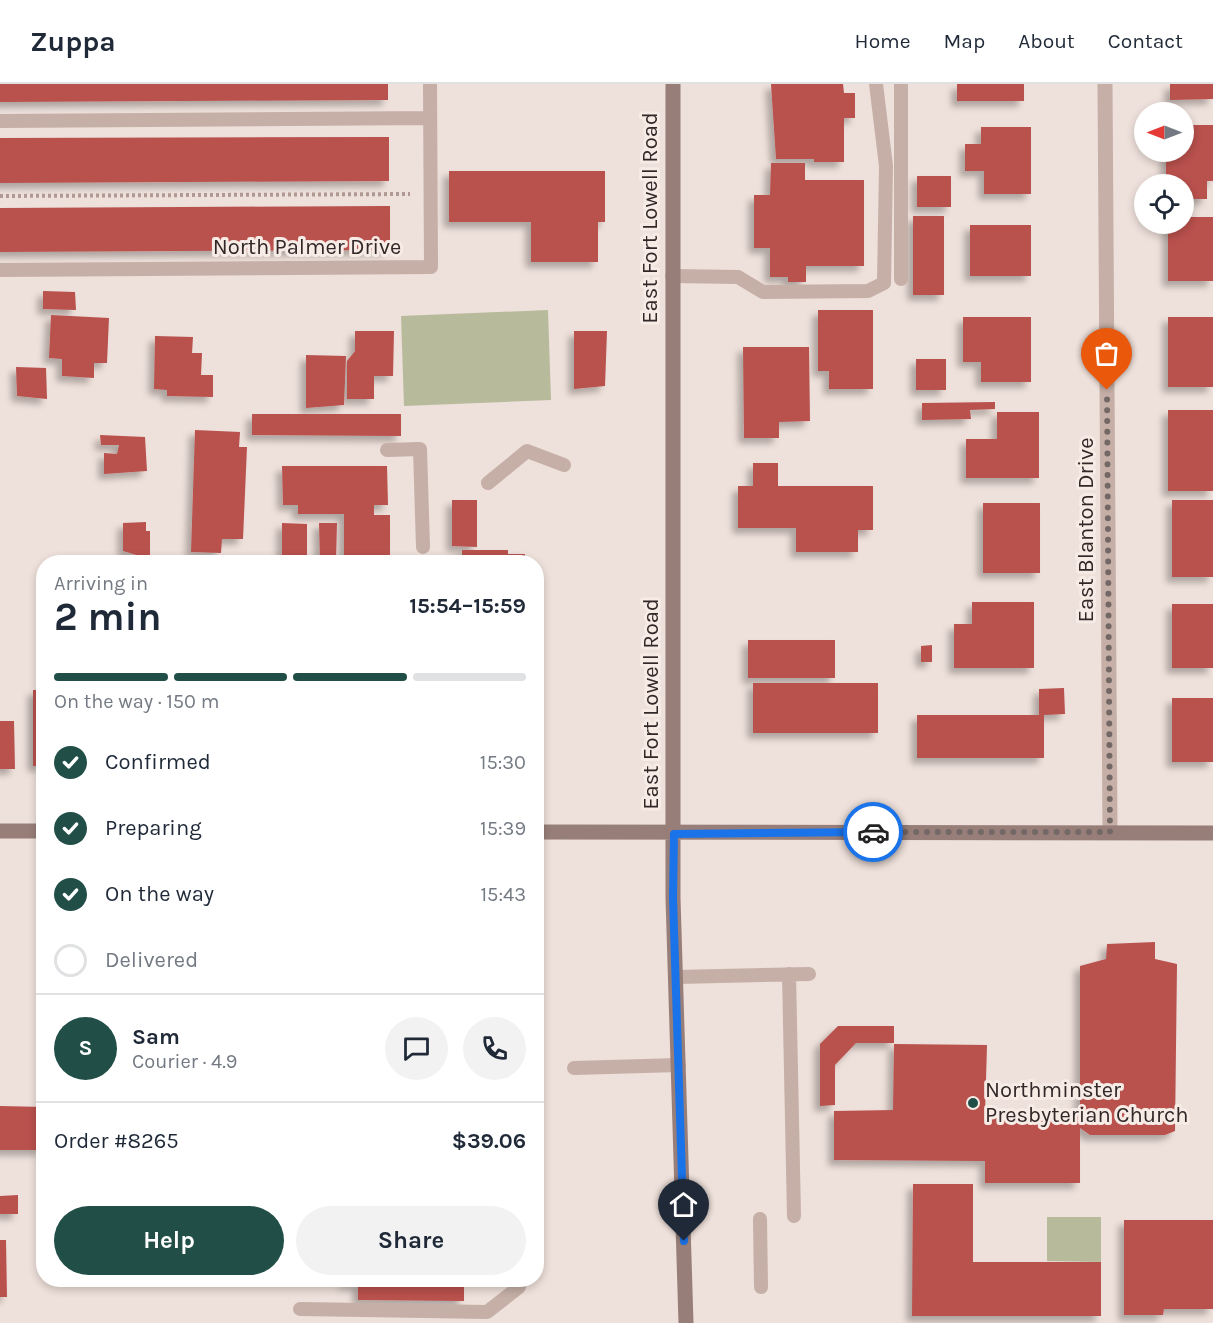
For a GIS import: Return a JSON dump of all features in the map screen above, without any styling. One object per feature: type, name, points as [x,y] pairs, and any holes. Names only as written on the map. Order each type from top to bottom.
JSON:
[{"type":"main road","name":"East Fort Lowell Road","points":[[673,84],[673,898],[686,1323]]},
{"type":"main road","points":[[0,831],[36,831]]},
{"type":"main road","points":[[544,832],[1213,833]]},
{"type":"street","name":"East Blanton Drive","points":[[1105,84],[1110,832]]},
{"type":"lane","name":"North Palmer Drive","points":[[0,270],[431,267],[430,84]]},
{"type":"lane","points":[[672,276],[738,278],[764,292],[868,291],[884,283],[886,166],[876,84]]},
{"type":"lane","points":[[901,84],[901,279]]},
{"type":"lane","points":[[0,121],[430,118]]},
{"type":"lane","points":[[387,450],[420,448],[423,547]]},
{"type":"lane","points":[[488,483],[527,451],[564,465]]},
{"type":"lane","points":[[789,974],[794,1216]]},
{"type":"lane","points":[[676,977],[810,974]]},
{"type":"lane","points":[[574,1068],[679,1065]]},
{"type":"lane","points":[[760,1219],[761,1287]]},
{"type":"lane","points":[[300,1309],[488,1312],[519,1287]]},
{"type":"path","points":[[0,196],[430,194]]},
{"type":"green space","points":[[548,310],[551,400],[404,406],[401,316]]},
{"type":"green space","points":[[1047,1217],[1101,1217],[1101,1262],[1047,1261]]},
{"type":"building","points":[[0,84],[388,84],[388,100],[0,102]]},
{"type":"building","points":[[771,84],[843,84],[844,93],[855,93],[855,118],[844,118],[844,162],[776,159]]},
{"type":"building","points":[[957,84],[1024,84],[1024,101],[957,101]]},
{"type":"building","points":[[1170,84],[1213,84],[1213,99],[1170,100]]},
{"type":"building","points":[[1194,125],[1213,125],[1213,181],[1207,181],[1207,199],[1194,199],[1194,174],[1166,174],[1166,162],[1194,162]]},
{"type":"building","points":[[981,127],[1031,127],[1031,194],[984,194],[984,171],[965,171],[965,144],[981,144]]},
{"type":"building","points":[[389,137],[389,181],[0,183],[0,138]]},
{"type":"building","points":[[771,163],[805,163],[805,180],[864,180],[864,266],[806,266],[806,282],[788,282],[788,277],[770,277],[770,248],[754,248],[754,195],[770,195]]},
{"type":"building","points":[[449,171],[605,171],[605,222],[598,222],[598,262],[531,262],[531,222],[449,222]]},
{"type":"building","points":[[917,176],[951,176],[951,207],[917,207]]},
{"type":"building","points":[[390,206],[390,250],[0,252],[0,208]]},
{"type":"building","points":[[913,216],[944,216],[944,295],[913,295]]},
{"type":"building","points":[[1194,217],[1213,217],[1213,281],[1168,281],[1168,234],[1194,234]]},
{"type":"building","points":[[970,225],[1031,225],[1031,276],[970,276]]},
{"type":"building","points":[[43,291],[75,292],[76,310],[43,309]]},
{"type":"building","points":[[818,310],[873,310],[873,389],[829,389],[829,371],[818,371]]},
{"type":"building","points":[[51,315],[109,318],[107,363],[94,363],[94,378],[62,376],[62,359],[49,358]]},
{"type":"building","points":[[963,317],[1031,317],[1031,382],[981,382],[981,362],[963,362]]},
{"type":"building","points":[[1168,317],[1213,317],[1213,387],[1168,387]]},
{"type":"building","points":[[355,331],[394,331],[393,376],[374,376],[374,399],[347,399],[347,361],[355,351]]},
{"type":"building","points":[[574,331],[607,331],[605,386],[574,389]]},
{"type":"building","points":[[155,336],[193,337],[192,353],[202,353],[201,375],[213,375],[213,397],[167,396],[167,390],[154,389]]},
{"type":"building","points":[[743,347],[809,347],[810,421],[779,422],[779,438],[744,438]]},
{"type":"building","points":[[306,355],[346,356],[344,405],[306,408]]},
{"type":"building","points":[[916,359],[946,359],[946,390],[916,390]]},
{"type":"building","points":[[16,367],[46,368],[47,399],[17,396]]},
{"type":"building","points":[[995,402],[995,409],[970,410],[971,419],[922,420],[922,403]]},
{"type":"building","points":[[1168,410],[1213,410],[1213,491],[1168,491]]},
{"type":"building","points":[[997,412],[1039,412],[1039,478],[966,478],[966,439],[997,439]]},
{"type":"building","points":[[252,414],[401,414],[401,436],[252,435]]},
{"type":"building","points":[[195,430],[240,432],[239,447],[247,447],[243,539],[222,539],[221,553],[191,552]]},
{"type":"building","points":[[100,435],[145,437],[147,471],[104,474],[104,453],[117,454],[119,445],[101,445]]},
{"type":"building","points":[[753,463],[778,463],[778,486],[873,486],[873,530],[858,530],[858,552],[796,552],[796,528],[738,528],[738,486],[753,486]]},
{"type":"building","points":[[282,466],[387,466],[388,505],[374,505],[374,515],[390,515],[390,555],[344,555],[344,514],[298,514],[298,505],[283,505]]},
{"type":"building","points":[[452,500],[477,500],[477,547],[452,546]]},
{"type":"building","points":[[1172,500],[1213,500],[1213,577],[1172,577]]},
{"type":"building","points":[[983,503],[1040,503],[1040,573],[983,573]]},
{"type":"building","points":[[146,522],[146,531],[150,531],[150,555],[137,555],[123,551],[123,523]]},
{"type":"building","points":[[282,523],[307,524],[307,555],[282,555]]},
{"type":"building","points":[[319,523],[337,523],[336,555],[320,555]]},
{"type":"building","points":[[462,550],[508,550],[508,554],[525,554],[525,555],[462,555]]},
{"type":"building","points":[[972,602],[1034,602],[1034,668],[954,668],[954,624],[972,624]]},
{"type":"building","points":[[1172,604],[1213,604],[1213,668],[1172,668]]},
{"type":"building","points":[[748,640],[835,640],[835,678],[748,678]]},
{"type":"building","points":[[932,645],[932,662],[921,662],[921,646]]},
{"type":"building","points":[[753,683],[878,683],[878,733],[753,733]]},
{"type":"building","points":[[1064,688],[1065,714],[1044,715],[1044,758],[917,758],[917,715],[1039,715],[1039,689]]},
{"type":"building","points":[[33,690],[36,690],[36,766],[33,766]]},
{"type":"building","points":[[1172,698],[1213,698],[1213,762],[1172,762]]},
{"type":"building","points":[[0,721],[14,721],[15,769],[0,769]]},
{"type":"building","points":[[1155,942],[1155,959],[1177,964],[1175,1131],[1165,1135],[1090,1135],[1080,1128],[1080,1183],[985,1183],[985,1161],[834,1160],[834,1111],[893,1110],[894,1044],[987,1045],[985,1114],[1080,1115],[1080,966],[1106,959],[1107,944]]},
{"type":"building","points":[[838,1026],[894,1026],[894,1043],[856,1043],[835,1065],[835,1105],[820,1106],[820,1044]]},
{"type":"building","points":[[0,1106],[36,1107],[36,1150],[0,1150]]},
{"type":"building","points":[[913,1184],[973,1184],[973,1262],[1101,1262],[1101,1316],[912,1316]]},
{"type":"building","points":[[18,1195],[18,1214],[0,1214],[0,1196]]},
{"type":"building","points":[[1124,1220],[1213,1220],[1213,1309],[1164,1309],[1163,1315],[1124,1315]]},
{"type":"building","points":[[0,1240],[6,1240],[7,1297],[0,1297]]},
{"type":"building","points":[[358,1287],[464,1287],[464,1301],[358,1300]]},
{"type":"way so far","points":[[873,832],[1110,832],[1107,390]]},
{"type":"place","name":"Northminster Presbyterian Church","points":[[973,1103]]},
{"type":"route","points":[[684,1241],[673,898],[674,834],[873,832]]}]
